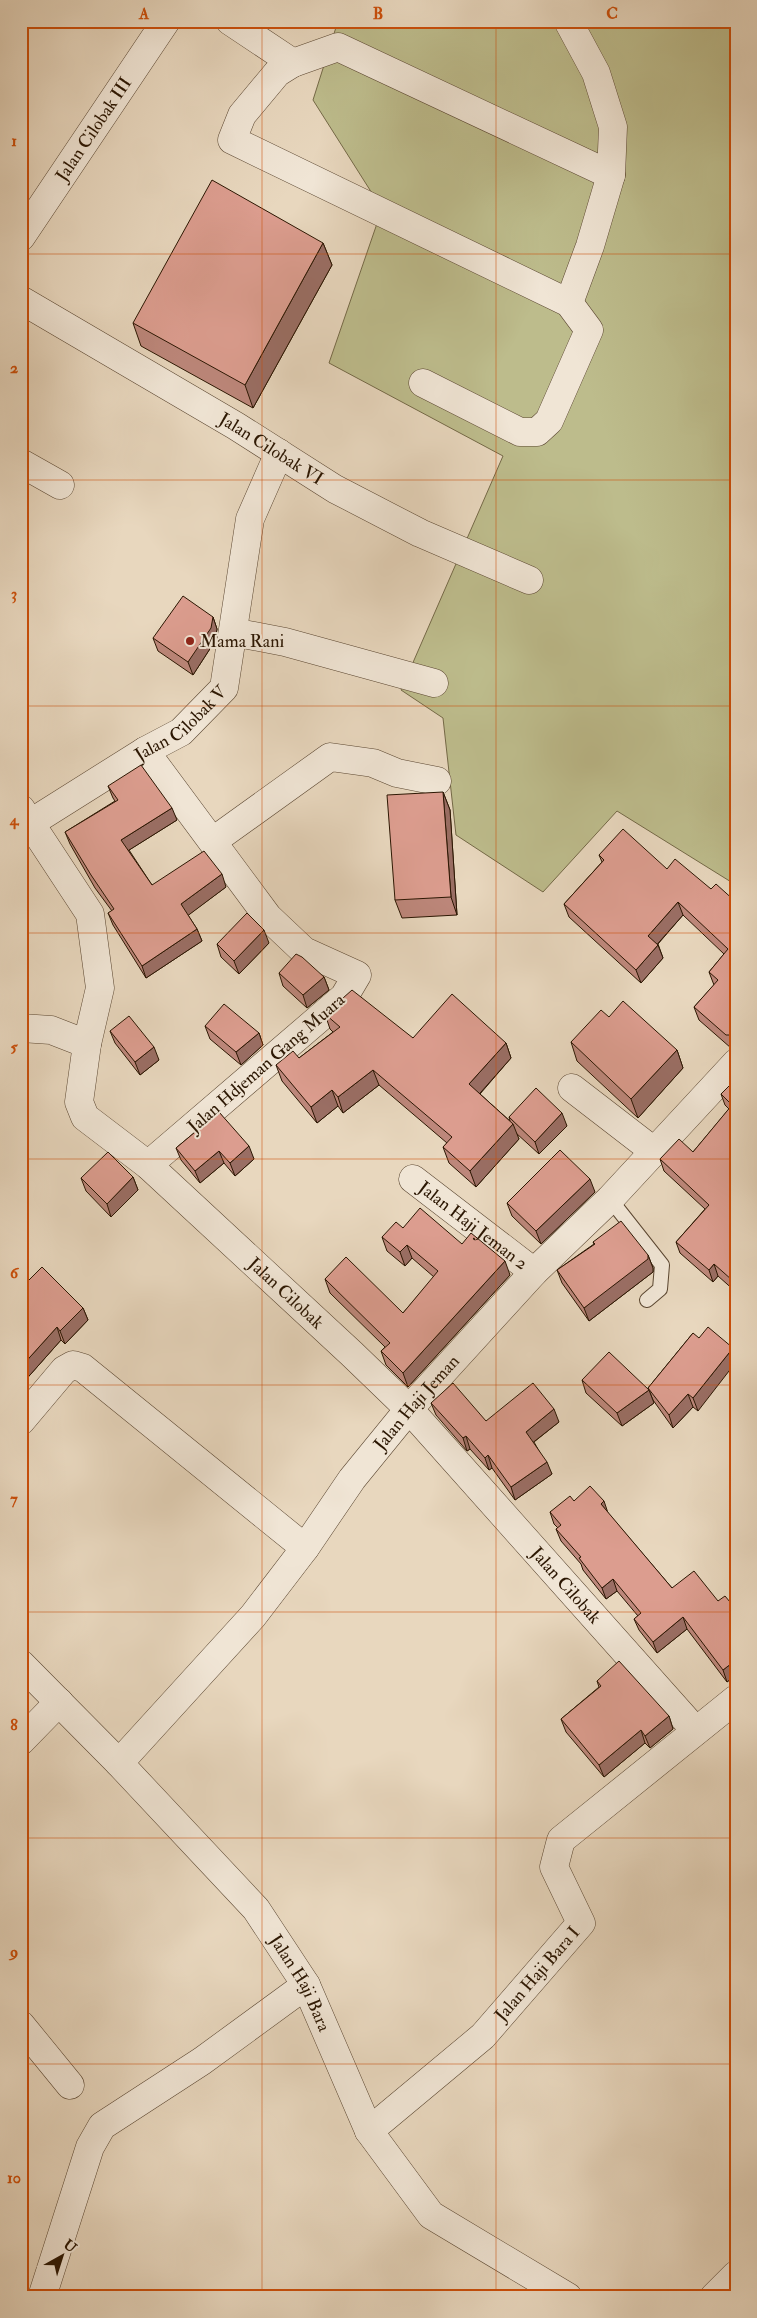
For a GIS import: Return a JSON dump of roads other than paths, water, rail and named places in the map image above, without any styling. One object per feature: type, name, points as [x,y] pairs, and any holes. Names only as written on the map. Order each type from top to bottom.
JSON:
[{"type":"street","name":"Jalan Cilobak III","points":[[21,237],[166,21]]},
{"type":"street","points":[[230,21],[293,63]]},
{"type":"street","points":[[568,21],[596,73],[613,127],[611,176],[590,246],[569,303]]},
{"type":"street","points":[[423,383],[520,432],[537,432],[549,421],[589,330],[569,303],[232,140],[242,116],[277,74],[293,63],[338,47],[611,176]]},
{"type":"street","name":"Jalan Cilobak VI","points":[[21,300],[236,426],[335,489],[420,533],[529,580]]},
{"type":"street","name":"Jalan Cilobak V","points":[[25,820],[181,732],[224,688],[250,519],[279,454]]},
{"type":"street","points":[[21,463],[60,485]]},
{"type":"street","points":[[233,632],[285,642],[420,680]]},
{"type":"street","points":[[145,751],[213,841],[330,757],[384,767],[437,781]]},
{"type":"street","name":"Jalan Cilobak","points":[[25,820],[90,914],[100,988],[87,1044],[79,1102],[85,1117],[148,1165],[409,1409],[695,1730]]},
{"type":"street","name":"Jalan Hdjeman Gang Muara","points":[[148,1165],[344,997],[357,975],[304,951],[268,917],[213,841]]},
{"type":"street","points":[[21,1028],[51,1030],[87,1044]]},
{"type":"street","name":"Jalan Haji Jeman","points":[[119,1763],[253,1616],[305,1548],[352,1479],[409,1409],[534,1272],[610,1199],[736,1063]]},
{"type":"street","points":[[572,1088],[655,1152]]},
{"type":"street","name":"Jalan Haji Jeman 2","points":[[413,1179],[534,1272]]},
{"type":"street","points":[[21,1421],[64,1370],[73,1365],[83,1368],[305,1548]]},
{"type":"street","name":"Jalan Haji Bara","points":[[21,1664],[119,1763],[256,1909],[306,1985],[369,2131],[431,2215],[568,2297]]},
{"type":"street","name":"Jalan Haji Bara I","points":[[369,2131],[483,2036],[581,1922],[554,1867],[561,1840],[736,1698]]},
{"type":"street","points":[[21,1741],[59,1702]]},
{"type":"street","points":[[42,2297],[90,2147],[102,2126],[202,2061],[306,1985]]},
{"type":"street","points":[[21,2025],[70,2085]]},
{"type":"street","points":[[714,2297],[736,2275]]},
{"type":"lane","points":[[610,1199],[662,1265],[660,1289],[647,1300]]},
{"type":"place","name":"Mama Rani","points":[[190,641]]}]
